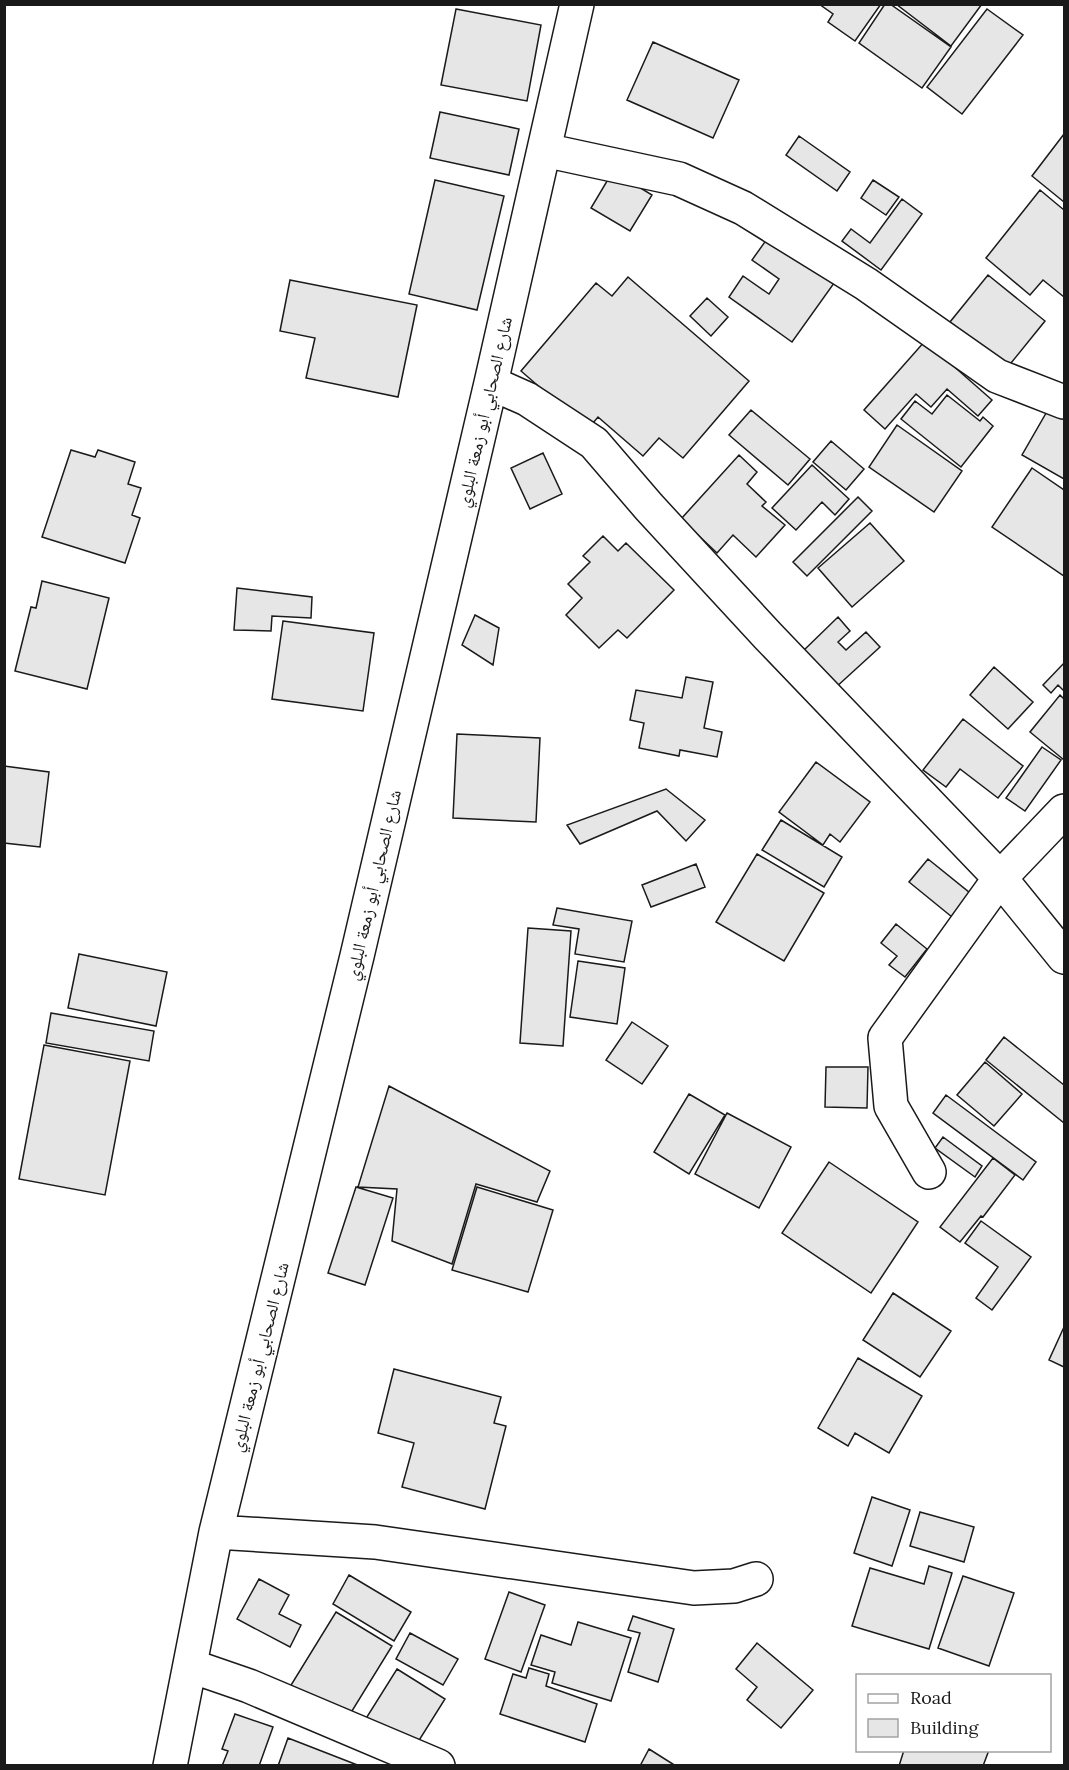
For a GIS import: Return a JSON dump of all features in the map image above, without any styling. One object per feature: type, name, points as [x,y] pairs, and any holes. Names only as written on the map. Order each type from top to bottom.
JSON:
[{"type":"street","name":"شارع الصحابي أبو زمعة البلوي","points":[[170,1766],[216,1532],[354,967],[577,4]]},
{"type":"street","points":[[544,150],[679,179],[743,208],[866,284],[997,376],[1065,402]]},
{"type":"street","points":[[491,383],[527,399],[594,443],[649,507],[768,636],[1000,879],[1065,957]]},
{"type":"street","points":[[929,1173],[891,1106],[885,1038],[1000,879],[1065,811]]},
{"type":"street","points":[[216,1532],[375,1542],[694,1588],[734,1586],[756,1579]]},
{"type":"street","points":[[191,1666],[249,1686],[438,1766]]},
{"type":"building","points":[[819,4],[881,4],[855,41],[828,22],[833,14]]},
{"type":"building","points":[[885,4],[890,4],[951,47],[922,88],[859,43]]},
{"type":"building","points":[[896,4],[982,4],[951,46]]},
{"type":"building","points":[[456,9],[541,25],[527,101],[441,85]]},
{"type":"building","points":[[987,9],[1023,35],[962,114],[927,87]]},
{"type":"building","points":[[653,42],[739,80],[713,138],[627,100]]},
{"type":"building","points":[[440,112],[519,129],[509,175],[430,158]]},
{"type":"building","points":[[1064,134],[1064,202],[1032,176]]},
{"type":"building","points":[[799,136],[850,172],[837,191],[786,155]]},
{"type":"building","points":[[613,171],[652,195],[630,231],[591,208]]},
{"type":"building","points":[[435,180],[504,196],[477,310],[409,294]]},
{"type":"building","points":[[873,180],[899,197],[886,215],[861,198]]},
{"type":"building","points":[[1040,190],[1064,210],[1064,297],[1043,280],[1030,295],[986,258]]},
{"type":"building","points":[[902,199],[922,214],[881,270],[842,241],[851,229],[870,243]]},
{"type":"building","points":[[772,232],[837,279],[792,342],[729,297],[743,276],[769,294],[779,279],[752,260]]},
{"type":"building","points":[[988,275],[1045,321],[1007,368],[950,322]]},
{"type":"building","points":[[628,277],[749,381],[683,458],[659,438],[643,456],[598,417],[588,429],[521,371],[596,283],[612,296]]},
{"type":"building","points":[[290,280],[417,305],[398,397],[306,378],[315,338],[280,331]]},
{"type":"building","points":[[707,298],[728,317],[711,336],[690,316]]},
{"type":"building","points":[[925,341],[992,400],[978,416],[947,389],[931,407],[916,394],[885,429],[864,410]]},
{"type":"building","points":[[947,395],[980,421],[983,417],[993,426],[961,467],[901,419],[915,401],[932,414]]},
{"type":"building","points":[[1049,408],[1064,417],[1064,479],[1022,455]]},
{"type":"building","points":[[751,410],[810,459],[788,485],[729,435]]},
{"type":"building","points":[[897,425],[962,471],[934,512],[869,467]]},
{"type":"building","points":[[831,441],[864,469],[846,490],[813,462]]},
{"type":"building","points":[[71,450],[95,457],[98,450],[135,462],[128,484],[141,488],[132,515],[140,518],[125,563],[42,537]]},
{"type":"building","points":[[543,453],[562,494],[530,509],[511,468]]},
{"type":"building","points":[[739,455],[757,472],[747,484],[766,502],[762,506],[785,525],[756,557],[733,535],[717,553],[681,519]]},
{"type":"building","points":[[812,465],[849,499],[835,515],[822,502],[796,530],[772,508]]},
{"type":"building","points":[[1032,468],[1064,490],[1064,576],[992,527]]},
{"type":"building","points":[[858,497],[872,511],[807,576],[793,562]]},
{"type":"building","points":[[870,523],[904,561],[852,607],[818,568]]},
{"type":"building","points":[[603,536],[618,551],[626,543],[674,590],[627,638],[618,630],[599,648],[566,615],[582,598],[568,584],[590,562],[583,556]]},
{"type":"building","points":[[42,581],[109,598],[87,689],[15,671],[31,607],[36,608]]},
{"type":"building","points":[[237,588],[312,597],[311,618],[272,616],[271,631],[234,630]]},
{"type":"building","points":[[475,615],[499,628],[493,665],[462,645]]},
{"type":"building","points":[[838,617],[850,631],[838,642],[846,650],[866,632],[880,647],[834,689],[801,653]]},
{"type":"building","points":[[283,621],[374,633],[363,711],[272,699]]},
{"type":"building","points":[[1064,663],[1064,691],[1058,685],[1051,693],[1043,685]]},
{"type":"building","points":[[994,667],[1033,702],[1008,729],[970,695]]},
{"type":"building","points":[[686,677],[713,682],[704,728],[722,732],[717,757],[680,750],[679,756],[639,748],[644,723],[630,720],[636,690],[682,698]]},
{"type":"building","points":[[1060,695],[1064,699],[1064,760],[1030,732]]},
{"type":"building","points":[[963,719],[1023,766],[998,798],[960,769],[946,787],[923,770]]},
{"type":"building","points":[[457,734],[540,738],[536,822],[453,818]]},
{"type":"building","points":[[1042,747],[1061,760],[1025,811],[1006,798]]},
{"type":"building","points":[[816,762],[870,802],[840,842],[830,834],[823,845],[779,812]]},
{"type":"building","points":[[4,766],[49,772],[40,847],[4,843]]},
{"type":"building","points":[[666,789],[705,820],[686,841],[657,811],[580,844],[567,825]]},
{"type":"building","points":[[781,820],[842,857],[824,887],[762,850]]},
{"type":"building","points":[[757,854],[824,893],[784,961],[716,922]]},
{"type":"building","points":[[928,859],[970,893],[952,917],[909,882]]},
{"type":"building","points":[[696,864],[705,887],[651,907],[642,885]]},
{"type":"building","points":[[557,908],[632,921],[624,962],[575,954],[579,929],[553,925]]},
{"type":"building","points":[[896,924],[927,949],[905,977],[889,965],[897,956],[881,943]]},
{"type":"building","points":[[528,928],[571,931],[563,1046],[520,1043]]},
{"type":"building","points":[[79,954],[167,972],[156,1026],[68,1008]]},
{"type":"building","points":[[578,961],[625,968],[617,1024],[570,1017]]},
{"type":"building","points":[[51,1013],[154,1031],[149,1061],[46,1043]]},
{"type":"building","points":[[632,1022],[668,1046],[642,1084],[606,1060]]},
{"type":"building","points":[[1004,1037],[1064,1085],[1064,1123],[986,1060]]},
{"type":"building","points":[[44,1045],[130,1061],[105,1195],[19,1179]]},
{"type":"building","points":[[985,1062],[1022,1094],[994,1126],[957,1095]]},
{"type":"building","points":[[826,1067],[868,1067],[867,1108],[825,1107]]},
{"type":"building","points":[[389,1086],[550,1171],[537,1202],[476,1184],[452,1264],[392,1241],[397,1189],[358,1187]]},
{"type":"building","points":[[689,1094],[725,1115],[689,1174],[654,1152]]},
{"type":"building","points":[[946,1095],[1036,1162],[1023,1180],[933,1113]]},
{"type":"building","points":[[727,1113],[791,1147],[759,1208],[695,1174]]},
{"type":"building","points":[[943,1137],[982,1166],[975,1177],[935,1148]]},
{"type":"building","points":[[993,1158],[1015,1175],[983,1217],[981,1216],[960,1242],[940,1227]]},
{"type":"building","points":[[829,1162],[918,1222],[871,1293],[782,1233]]},
{"type":"building","points":[[356,1187],[393,1198],[365,1285],[328,1273]]},
{"type":"building","points":[[477,1187],[553,1210],[528,1292],[452,1270]]},
{"type":"building","points":[[981,1221],[1031,1257],[992,1310],[976,1298],[998,1267],[965,1243]]},
{"type":"building","points":[[893,1293],[951,1331],[920,1377],[863,1340]]},
{"type":"building","points":[[1064,1327],[1064,1367],[1049,1360]]},
{"type":"building","points":[[858,1358],[922,1396],[889,1453],[855,1433],[848,1446],[818,1428]]},
{"type":"building","points":[[394,1369],[501,1397],[494,1423],[506,1426],[485,1509],[402,1487],[414,1443],[378,1433]]},
{"type":"building","points":[[872,1497],[910,1510],[892,1566],[854,1553]]},
{"type":"building","points":[[920,1512],[974,1527],[964,1562],[910,1546]]},
{"type":"building","points":[[929,1566],[952,1573],[929,1649],[852,1626],[870,1568],[924,1584]]},
{"type":"building","points":[[349,1575],[411,1612],[394,1641],[333,1604]]},
{"type":"building","points":[[963,1576],[1014,1593],[989,1666],[938,1648]]},
{"type":"building","points":[[259,1579],[289,1595],[279,1614],[301,1625],[290,1647],[237,1619]]},
{"type":"building","points":[[509,1592],[545,1605],[521,1672],[485,1659]]},
{"type":"building","points":[[336,1612],[392,1646],[344,1724],[288,1690]]},
{"type":"building","points":[[633,1616],[674,1629],[658,1682],[628,1672],[640,1633],[628,1630]]},
{"type":"building","points":[[578,1622],[631,1638],[611,1701],[552,1683],[555,1672],[531,1665],[541,1635],[571,1645]]},
{"type":"building","points":[[410,1633],[458,1659],[443,1685],[396,1659]]},
{"type":"building","points":[[757,1643],[813,1690],[781,1728],[747,1700],[757,1687],[736,1669]]},
{"type":"building","points":[[529,1668],[549,1674],[546,1686],[597,1704],[585,1742],[500,1714],[513,1674],[526,1678]]},
{"type":"building","points":[[397,1669],[445,1699],[413,1750],[365,1720]]},
{"type":"building","points":[[235,1714],[273,1727],[259,1766],[222,1766],[228,1751],[222,1749]]},
{"type":"building","points":[[288,1738],[360,1766],[278,1766]]},
{"type":"building","points":[[649,1749],[676,1766],[640,1766]]},
{"type":"building","points":[[903,1752],[988,1752],[983,1766],[899,1766]]}]
